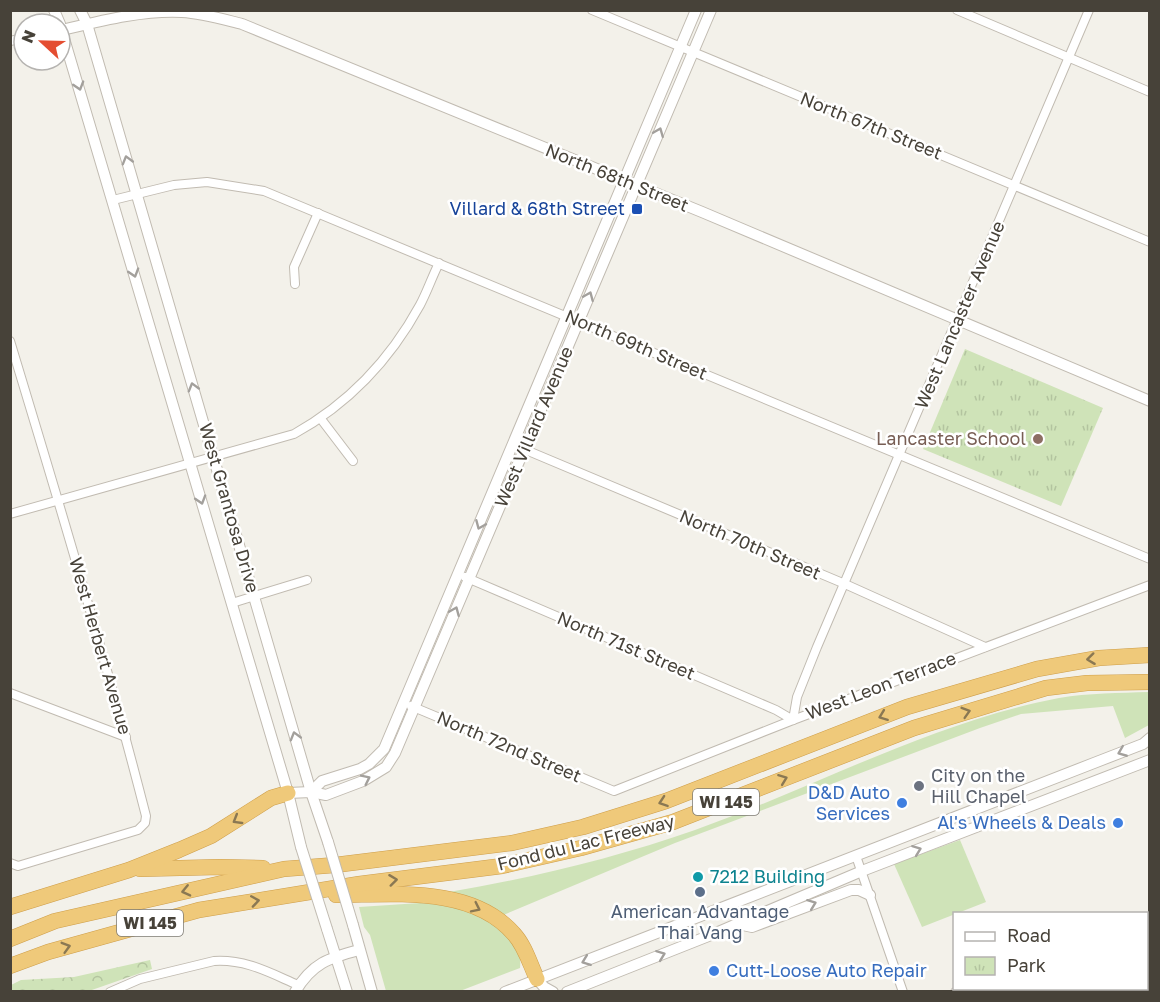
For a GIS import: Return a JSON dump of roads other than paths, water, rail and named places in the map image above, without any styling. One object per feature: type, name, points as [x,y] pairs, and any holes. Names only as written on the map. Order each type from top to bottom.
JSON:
[{"type":"highway","name":"Fond du Lac Freeway","points":[[10,939],[55,921],[284,869],[335,866],[512,843],[583,827],[666,801],[907,707],[1037,669],[1091,658],[1149,655]]},
{"type":"highway","name":"Fond du Lac Freeway","points":[[10,966],[48,952],[199,910],[359,884],[502,866],[581,848],[673,822],[914,728],[1046,688],[1087,683],[1149,682]]},
{"type":"highway","points":[[10,907],[129,870],[211,836],[271,798],[288,793]]},
{"type":"highway","points":[[129,870],[220,867],[284,869]]},
{"type":"highway","points":[[294,895],[418,896],[465,903],[493,917],[513,932],[537,979]]},
{"type":"street","points":[[80,10],[87,24]]},
{"type":"street","name":"North 67th Street","points":[[592,10],[1149,242]]},
{"type":"street","name":"West Villard Avenue","points":[[631,183],[696,10]]},
{"type":"street","name":"West Villard Avenue","points":[[288,793],[311,792],[326,795],[363,782],[379,772],[395,753],[415,708],[514,445],[711,10]]},
{"type":"street","points":[[957,10],[1149,92]]},
{"type":"street","name":"West Lancaster Avenue","points":[[793,720],[797,697],[1089,10]]},
{"type":"street","name":"North 68th Street","points":[[72,26],[182,11],[242,24],[631,183],[1149,401]]},
{"type":"street","name":"West Grantosa Drive","points":[[87,24],[311,792],[372,992]]},
{"type":"street","name":"West Grantosa Drive","points":[[72,66],[288,793],[301,847],[347,992]]},
{"type":"street","name":"North 69th Street","points":[[113,200],[174,185],[207,182],[264,191],[1149,560]]},
{"type":"street","points":[[295,284],[294,267],[318,213]]},
{"type":"street","points":[[10,514],[294,434],[321,419],[361,386],[392,350],[420,305],[439,263]]},
{"type":"street","name":"West Villard Avenue","points":[[311,792],[322,782],[360,769],[377,758],[384,749],[525,450],[573,319]]},
{"type":"street","name":"West Herbert Avenue","points":[[10,341],[59,501],[146,816],[145,823],[138,830],[14,865]]},
{"type":"street","points":[[321,419],[353,461]]},
{"type":"street","name":"North 70th Street","points":[[514,445],[845,584],[985,647]]},
{"type":"street","name":"North 71st Street","points":[[464,577],[776,710],[793,720]]},
{"type":"street","points":[[232,603],[307,580]]},
{"type":"street","name":"West Leon Terrace","points":[[614,791],[793,720],[1149,585]]},
{"type":"street","points":[[10,693],[126,737]]},
{"type":"street","name":"North 72nd Street","points":[[404,703],[614,791]]},
{"type":"street","points":[[505,992],[1143,744],[1149,738]]},
{"type":"street","points":[[567,992],[862,871],[1149,760]]},
{"type":"street","points":[[856,856],[903,992]]},
{"type":"street","points":[[737,924],[752,927],[851,890],[859,890],[870,895]]},
{"type":"street","points":[[110,992],[140,979],[226,960],[251,965],[296,988],[310,970],[336,956],[359,950]]},
{"type":"street","points":[[537,979],[553,992]]},
{"type":"place","name":"Villard & 68th Street","points":[[637,209]]},
{"type":"place","name":"Lancaster School","points":[[1038,439]]},
{"type":"place","name":"City on the Hill Chapel","points":[[919,786]]},
{"type":"place","name":"D&D Auto Services","points":[[902,803]]},
{"type":"place","name":"Al's Wheels & Deals","points":[[1118,823]]},
{"type":"place","name":"7212 Building","points":[[698,877]]},
{"type":"place","name":"American Advantage Thai Vang","points":[[700,892]]},
{"type":"place","name":"Cutt-Loose Auto Repair","points":[[714,971]]}]
